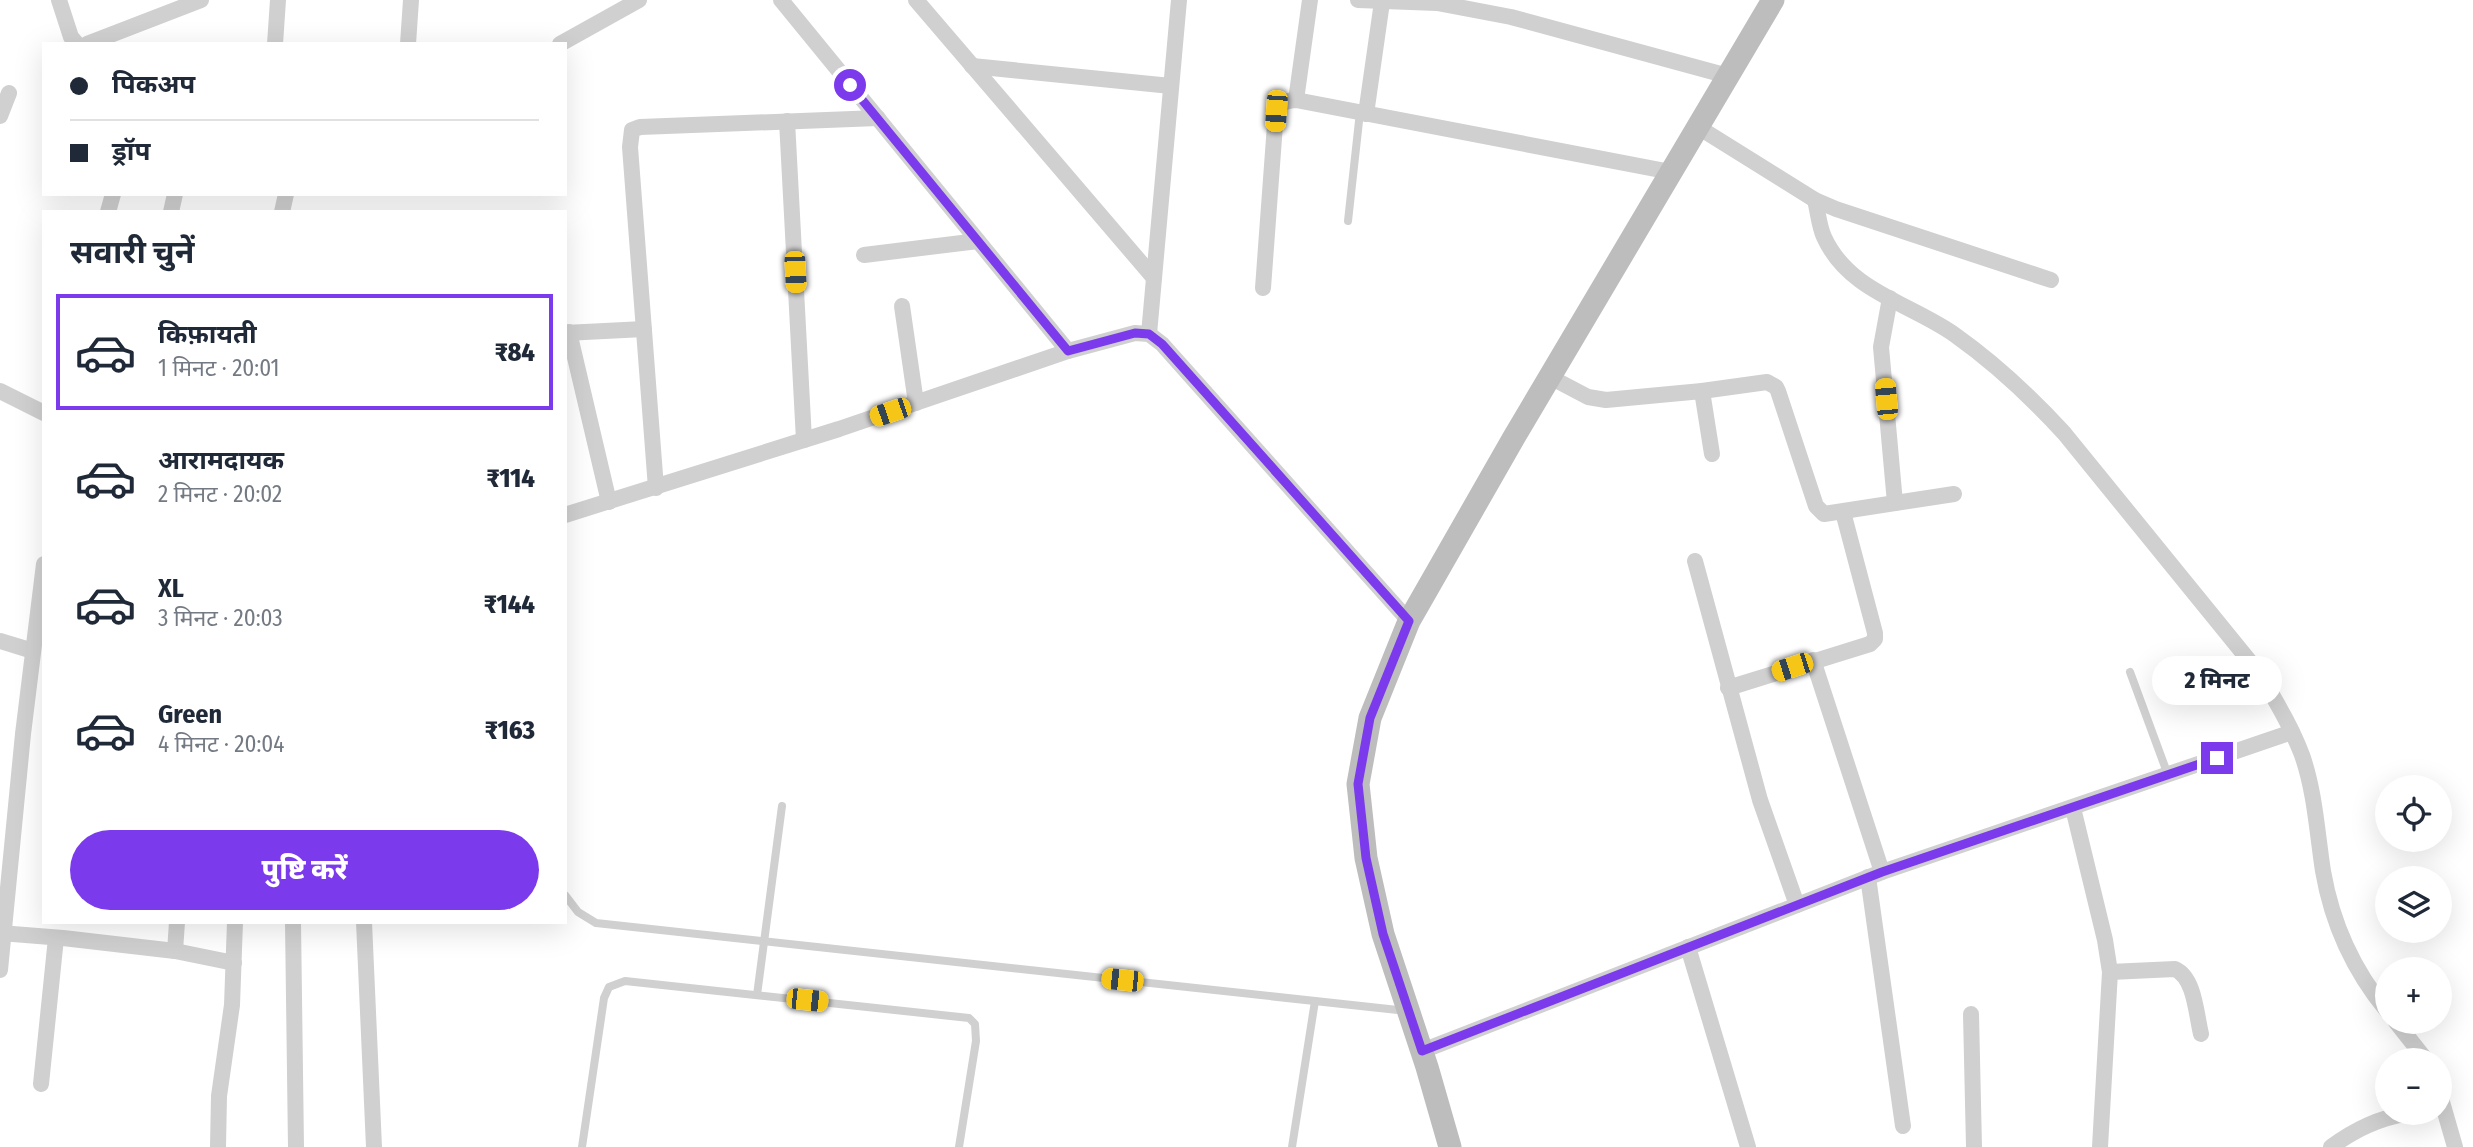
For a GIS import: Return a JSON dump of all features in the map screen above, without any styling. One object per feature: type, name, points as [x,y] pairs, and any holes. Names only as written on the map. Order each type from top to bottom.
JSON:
[{"type":"street","points":[[59,0],[71,37],[75,42]]},
{"type":"street","points":[[92,42],[201,0]]},
{"type":"street","points":[[275,42],[278,0]]},
{"type":"street","points":[[408,42],[411,0]]},
{"type":"street","points":[[564,42],[639,0]]},
{"type":"street","points":[[781,0],[1068,351]]},
{"type":"street","points":[[916,0],[1154,278]]},
{"type":"street","points":[[1149,334],[1179,0]]},
{"type":"street","points":[[1296,100],[1310,0]]},
{"type":"street","points":[[1358,0],[1437,2],[1511,17],[1728,76]]},
{"type":"street","points":[[1450,1147],[1383,934],[1366,858],[1358,784],[1370,718],[1409,621],[1773,0]]},
{"type":"street","points":[[1363,113],[1382,2]]},
{"type":"street","points":[[972,66],[1171,86]]},
{"type":"street","points":[[0,116],[9,93]]},
{"type":"street","points":[[1263,288],[1276,111],[1280,104],[1296,100],[1671,172]]},
{"type":"street","points":[[656,488],[630,147],[632,130],[640,127],[878,118]]},
{"type":"street","points":[[787,121],[804,440]]},
{"type":"street","points":[[1698,127],[1815,200],[2051,280]]},
{"type":"street","points":[[1815,200],[1823,234],[1835,256],[1857,280],[1952,333],[1999,367],[2030,396],[2064,433],[2260,674],[2292,732],[2308,778],[2324,874],[2342,937],[2354,965],[2375,994]]},
{"type":"street","points":[[864,255],[978,241]]},
{"type":"street","points":[[1891,299],[1881,347],[1895,503]]},
{"type":"street","points":[[902,306],[916,403]]},
{"type":"street","points":[[609,502],[567,333],[644,329]]},
{"type":"street","points":[[567,514],[804,440],[1068,351],[1135,333],[1149,334],[1162,344],[1409,621]]},
{"type":"street","points":[[1550,377],[1595,399],[1772,383],[1778,391],[1816,506],[1824,514],[1954,494]]},
{"type":"street","points":[[0,391],[42,412]]},
{"type":"street","points":[[1702,391],[1712,454]]},
{"type":"street","points":[[1728,688],[1870,644],[1875,639],[1843,512]]},
{"type":"street","points":[[1695,561],[1760,800],[1797,905]]},
{"type":"street","points":[[0,970],[23,734],[42,580]]},
{"type":"street","points":[[0,641],[33,651]]},
{"type":"street","points":[[1813,660],[1875,874],[1903,1126]]},
{"type":"street","points":[[1422,1051],[1875,874],[2292,732]]},
{"type":"street","points":[[2073,808],[2105,940],[2110,972],[2100,1147]]},
{"type":"street","points":[[175,951],[177,924]]},
{"type":"street","points":[[218,1147],[219,1096],[232,1005],[234,924]]},
{"type":"street","points":[[293,924],[296,1147]]},
{"type":"street","points":[[364,924],[374,1147]]},
{"type":"street","points":[[2,934],[61,933],[234,963]]},
{"type":"street","points":[[41,1084],[61,933]]},
{"type":"street","points":[[1688,947],[1748,1147]]},
{"type":"street","points":[[2110,972],[2175,969],[2183,973],[2188,980],[2201,1034]]},
{"type":"street","points":[[1971,1014],[1974,1147]]},
{"type":"street","points":[[2405,1034],[2417,1048]]},
{"type":"street","points":[[2331,1147],[2375,1121]]},
{"type":"street","points":[[2447,1125],[2455,1147]]},
{"type":"lane","points":[[1348,221],[1363,113]]},
{"type":"lane","points":[[2130,671],[2168,775]]},
{"type":"lane","points":[[757,995],[782,806]]},
{"type":"lane","points":[[567,898],[578,912],[596,923],[1409,1011]]},
{"type":"lane","points":[[582,1147],[604,998],[609,987],[625,981],[969,1018],[975,1024],[976,1041],[959,1147]]},
{"type":"lane","points":[[1292,1147],[1315,1001]]},
{"type":"route","points":[[850,85],[1068,351],[1135,333],[1149,334],[1162,344],[1409,621],[1370,718],[1358,784],[1366,858],[1383,934],[1422,1051],[1882,872],[2217,758]]}]
